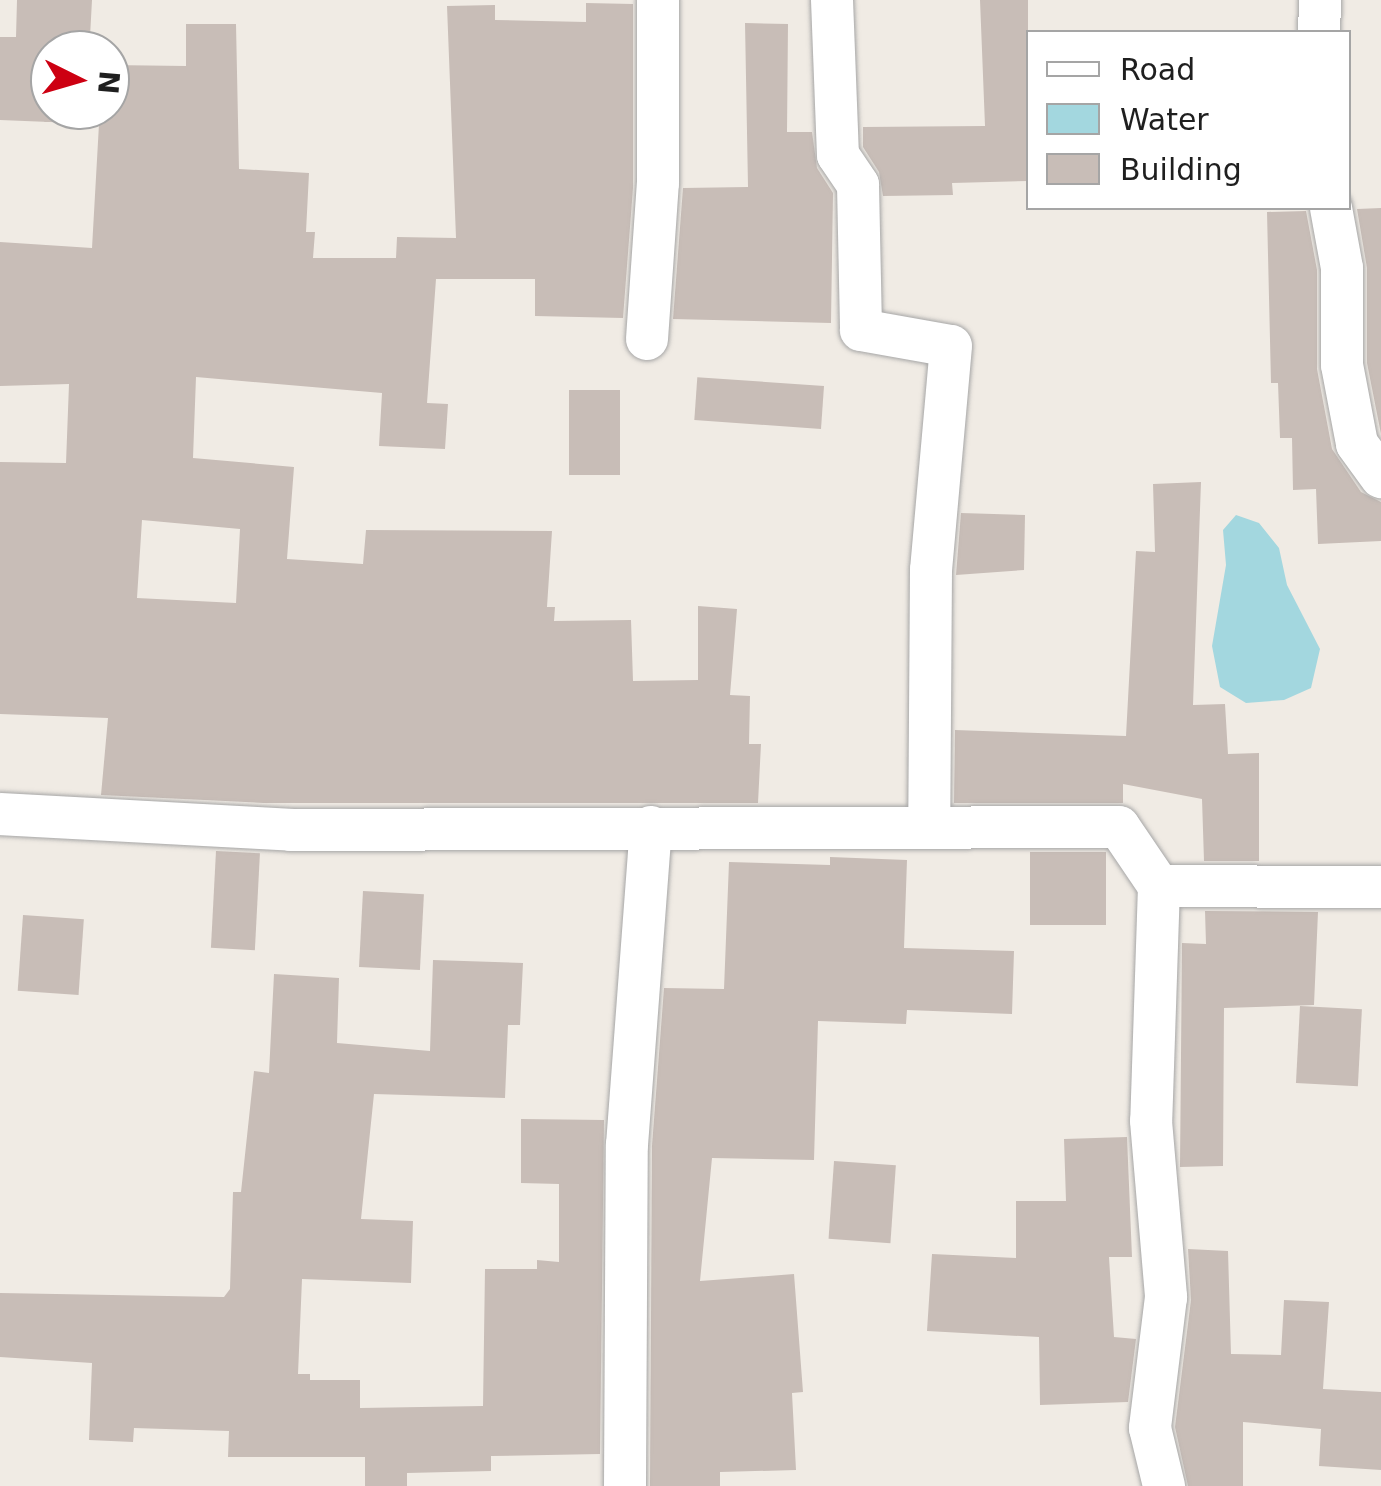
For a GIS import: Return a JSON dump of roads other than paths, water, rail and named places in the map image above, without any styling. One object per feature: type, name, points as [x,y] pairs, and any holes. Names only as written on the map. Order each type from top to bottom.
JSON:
[{"type":"street","points":[[647,340],[658,183],[658,0]]},
{"type":"street","points":[[832,0],[838,155],[858,185],[861,330],[950,346],[931,570],[928,825]]},
{"type":"street","points":[[1319,30],[1320,0]]},
{"type":"street","points":[[1331,210],[1342,268],[1342,365],[1358,444],[1381,477]]},
{"type":"street","points":[[0,814],[291,830],[1118,827],[1159,886],[1151,1121],[1166,1297],[1150,1428],[1164,1486]]},
{"type":"street","points":[[625,1486],[627,1145],[651,827]]},
{"type":"street","points":[[1159,886],[1381,888]]},
{"type":"water","points":[[1236,515],[1259,523],[1279,548],[1287,585],[1320,649],[1311,688],[1284,700],[1246,703],[1220,687],[1212,646],[1226,565],[1223,530]]}]
